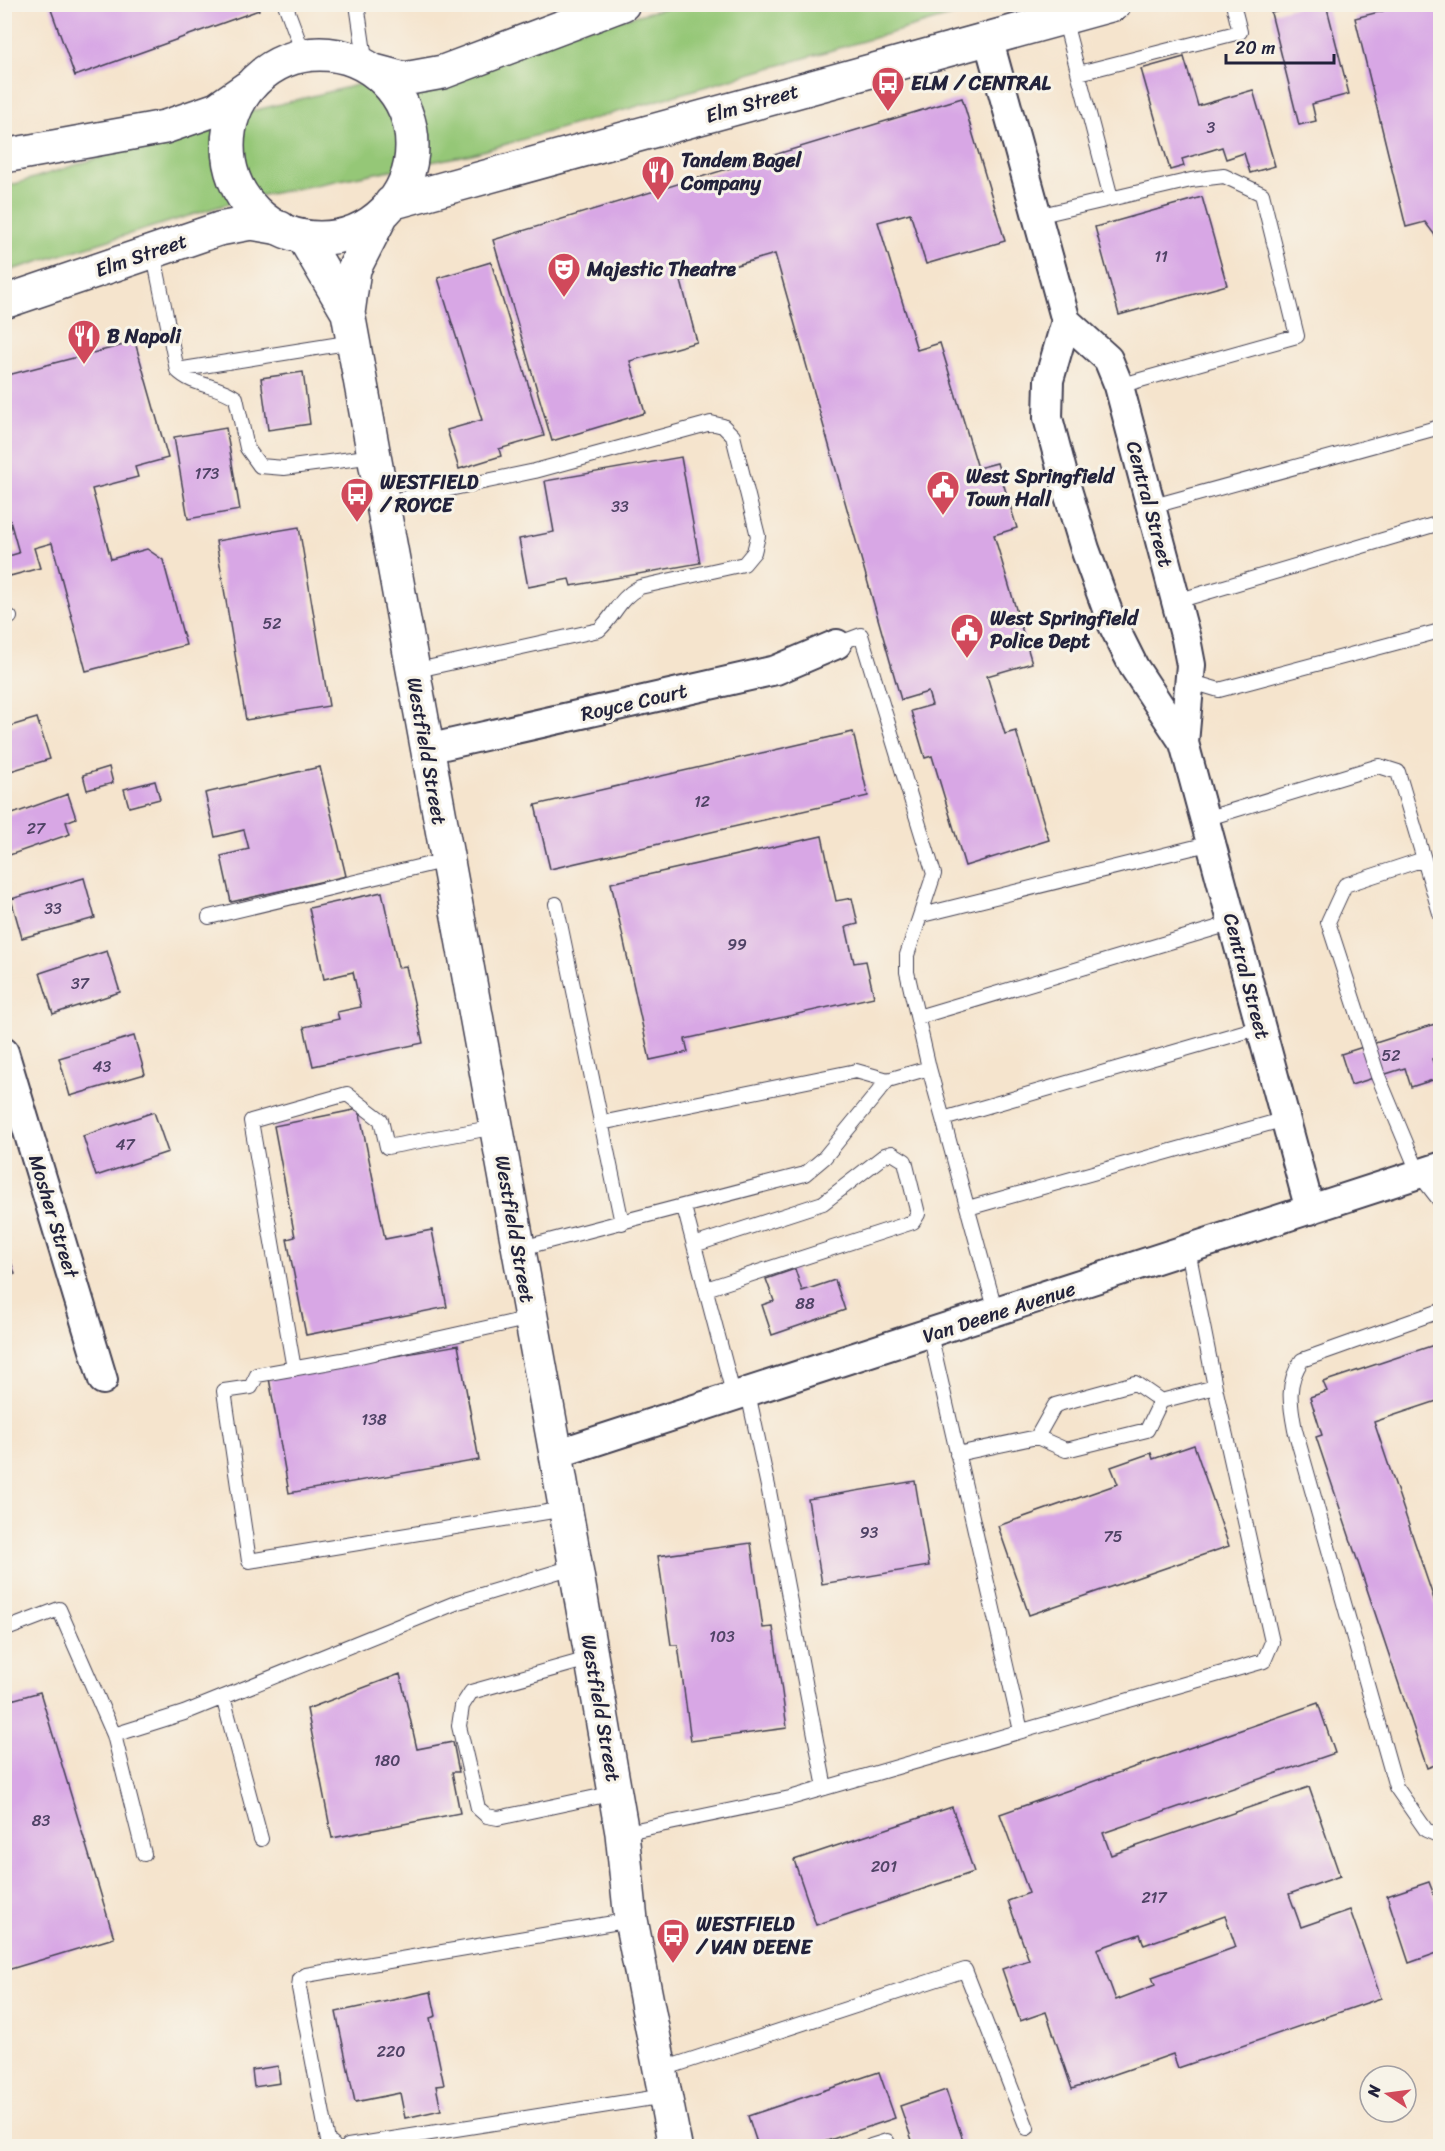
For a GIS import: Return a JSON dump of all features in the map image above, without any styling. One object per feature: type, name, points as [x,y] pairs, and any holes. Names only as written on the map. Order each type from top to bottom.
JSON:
[{"type":"main road","points":[[370,68],[404,79],[443,72],[623,4]]},
{"type":"main road","name":"Elm Street","points":[[386,209],[1114,4]]},
{"type":"main road","points":[[4,156],[165,127],[217,109],[247,88],[269,68],[297,55],[328,53],[358,61],[370,68],[384,78],[403,102],[412,132],[411,163],[400,192],[386,209],[354,232],[324,238],[292,233],[266,221],[244,199],[231,173],[227,144],[232,116],[247,88]]},
{"type":"main road","name":"Westfield Street","points":[[386,209],[354,269],[350,328],[556,1454],[622,1833],[631,1920],[675,2146]]},
{"type":"main road","name":"Elm Street","points":[[4,302],[233,226],[262,224],[292,233]]},
{"type":"main road","name":"Westfield Street","points":[[292,233],[350,328]]},
{"type":"street","points":[[988,38],[1066,321]]},
{"type":"street","name":"Central Street","points":[[1184,743],[1191,665],[1177,601],[1119,386],[1108,360],[1066,321],[1049,380],[1048,418],[1066,486],[1085,549],[1112,624],[1134,667],[1184,743],[1310,1209]]},
{"type":"street","name":"Royce Court","points":[[427,749],[776,670],[837,644]]},
{"type":"street","name":"Mosher Street","points":[[4,1052],[103,1380]]},
{"type":"street","name":"Van Deene Avenue","points":[[556,1454],[1430,1170]]},
{"type":"lane","points":[[285,4],[297,39],[297,55]]},
{"type":"lane","points":[[357,4],[370,68]]},
{"type":"lane","points":[[1079,73],[1240,32],[1233,4]]},
{"type":"lane","points":[[1064,18],[1111,198]]},
{"type":"lane","points":[[1037,216],[1191,180],[1224,176],[1262,194],[1297,336],[1119,386]]},
{"type":"lane","points":[[153,251],[177,370],[186,379],[226,390],[236,398],[247,448],[260,465],[284,468],[374,456]]},
{"type":"lane","points":[[177,370],[350,328]]},
{"type":"lane","points":[[382,503],[535,471],[711,423],[723,426],[733,436],[758,536],[754,552],[744,564],[640,586],[626,594],[609,621],[600,630],[412,671]]},
{"type":"lane","points":[[1150,507],[1440,427]]},
{"type":"lane","points":[[1177,601],[1440,523]]},
{"type":"lane","points":[[1189,681],[1219,690],[1440,631]]},
{"type":"lane","points":[[837,644],[861,635],[934,874],[907,955],[907,972],[929,1068],[996,1312]]},
{"type":"lane","points":[[922,915],[1208,831],[1378,766],[1398,772],[1440,913]]},
{"type":"lane","points":[[1424,859],[1346,885],[1328,922],[1378,1076],[1430,1170],[1440,1201]]},
{"type":"lane","points":[[209,917],[447,860]]},
{"type":"lane","points":[[556,904],[622,1223]]},
{"type":"lane","points":[[918,1017],[1233,924]]},
{"type":"lane","points":[[943,1119],[1261,1027]]},
{"type":"lane","points":[[601,1123],[856,1071],[888,1080],[929,1068]]},
{"type":"lane","points":[[518,1249],[805,1174],[824,1158],[888,1080]]},
{"type":"lane","points":[[294,1369],[251,1121],[347,1094],[381,1120],[387,1147],[496,1127]]},
{"type":"lane","points":[[968,1208],[1285,1119]]},
{"type":"lane","points":[[694,1245],[823,1203],[885,1155],[892,1153],[905,1161],[918,1214],[913,1222],[706,1289]]},
{"type":"lane","points":[[684,1207],[706,1289],[741,1395],[769,1491],[825,1788]]},
{"type":"lane","points":[[622,1833],[790,1798],[1264,1661],[1272,1642],[1215,1387],[1188,1250]]},
{"type":"lane","points":[[1440,1311],[1302,1360],[1292,1374],[1289,1395],[1294,1430],[1396,1787],[1426,1830],[1440,1836]]},
{"type":"lane","points":[[531,1318],[257,1375],[251,1387],[224,1391],[249,1561],[565,1509]]},
{"type":"lane","points":[[930,1334],[1021,1731]]},
{"type":"lane","points":[[1037,1437],[1055,1405],[1135,1383],[1161,1401],[1215,1387]]},
{"type":"lane","points":[[957,1454],[1037,1437],[1066,1450],[1147,1430],[1161,1401]]},
{"type":"lane","points":[[114,1735],[184,1713],[458,1602],[576,1566]]},
{"type":"lane","points":[[4,1630],[58,1609],[114,1735],[144,1854]]},
{"type":"lane","points":[[592,1658],[471,1692],[462,1706],[459,1726],[478,1808],[487,1816],[498,1818],[615,1793]]},
{"type":"lane","points":[[223,1697],[261,1839]]},
{"type":"lane","points":[[334,2146],[328,2141],[299,1988],[300,1979],[306,1975],[459,1951],[631,1920]]},
{"type":"lane","points":[[348,2146],[662,2083],[965,1970],[1027,2128]]},
{"type":"lane","points":[[872,2146],[887,2141],[889,2146]]},
{"type":"green space","points":[[678,5],[988,5],[472,154],[244,199],[5,272],[5,187],[232,116]]},
{"type":"building","points":[[49,4],[257,4],[259,10],[75,76]]},
{"type":"building","points":[[1306,4],[1326,4],[1349,94],[1312,104],[1316,121],[1299,125],[1271,13]]},
{"type":"building","points":[[1381,4],[1440,4],[1440,242],[1425,222],[1406,227],[1355,18],[1383,11]]},
{"type":"building","points":[[1184,57],[1198,106],[1253,90],[1275,166],[1250,173],[1244,153],[1226,159],[1222,147],[1182,159],[1184,166],[1170,170],[1141,69]]},
{"type":"building","points":[[962,98],[1005,241],[926,264],[910,213],[878,222],[917,350],[940,343],[978,468],[997,463],[1017,528],[994,535],[1032,663],[987,676],[1005,734],[1016,731],[1049,840],[965,866],[932,756],[925,758],[911,711],[932,705],[928,692],[901,700],[775,254],[681,281],[697,342],[630,361],[645,413],[552,441],[493,240]]},
{"type":"building","points":[[1202,197],[1227,285],[1119,315],[1095,227]]},
{"type":"building","points":[[491,262],[544,436],[499,449],[501,456],[459,469],[447,430],[482,420],[438,278]]},
{"type":"building","points":[[135,342],[168,458],[135,467],[138,477],[92,489],[111,559],[147,549],[163,560],[186,645],[86,671],[52,543],[34,548],[40,568],[10,576],[5,557],[19,553],[4,499],[4,376]]},
{"type":"building","points":[[303,372],[310,424],[268,430],[261,378]]},
{"type":"building","points":[[226,428],[240,510],[188,519],[174,437]]},
{"type":"building","points":[[681,457],[700,563],[571,586],[569,579],[528,587],[519,539],[554,532],[545,481]]},
{"type":"building","points":[[299,527],[329,706],[246,720],[216,541]]},
{"type":"building","points":[[37,718],[50,759],[4,773],[4,728]]},
{"type":"building","points":[[853,732],[868,796],[550,869],[535,805]]},
{"type":"building","points":[[109,767],[113,783],[87,790],[83,775]]},
{"type":"building","points":[[320,767],[346,876],[231,902],[221,856],[249,849],[244,830],[215,837],[205,793]]},
{"type":"building","points":[[155,781],[160,799],[129,807],[124,789]]},
{"type":"building","points":[[68,794],[76,818],[66,822],[70,834],[4,857],[4,817]]},
{"type":"building","points":[[822,836],[836,901],[852,898],[858,924],[846,927],[854,963],[866,961],[874,997],[685,1039],[688,1052],[650,1060],[611,883]]},
{"type":"building","points":[[84,878],[95,918],[22,938],[11,899]]},
{"type":"building","points":[[382,892],[398,967],[406,966],[423,1043],[313,1066],[304,1027],[339,1019],[337,1012],[361,1007],[353,972],[324,979],[309,908]]},
{"type":"building","points":[[107,951],[120,992],[53,1014],[40,973]]},
{"type":"building","points":[[1435,1024],[1440,1042],[1440,1056],[1432,1059],[1439,1078],[1411,1087],[1405,1068],[1351,1085],[1341,1054]]},
{"type":"building","points":[[134,1036],[145,1074],[70,1096],[59,1058]]},
{"type":"building","points":[[359,1109],[385,1239],[432,1230],[447,1307],[306,1335],[287,1239],[295,1237],[274,1126]]},
{"type":"building","points":[[154,1112],[168,1152],[96,1176],[83,1136]]},
{"type":"building","points":[[4,1241],[15,1274],[4,1278]]},
{"type":"building","points":[[795,1269],[802,1291],[835,1280],[845,1310],[772,1335],[762,1305],[774,1301],[766,1279]]},
{"type":"building","points":[[1440,1343],[1440,1400],[1374,1422],[1440,1617],[1440,1763],[1427,1768],[1316,1437],[1322,1435],[1310,1397],[1327,1391],[1323,1382]]},
{"type":"building","points":[[458,1345],[479,1460],[289,1493],[269,1378]]},
{"type":"building","points":[[1194,1445],[1229,1546],[1029,1615],[998,1526],[1118,1484],[1111,1467],[1151,1453],[1153,1459]]},
{"type":"building","points":[[915,1481],[929,1566],[822,1584],[808,1499]]},
{"type":"building","points":[[751,1543],[763,1628],[773,1627],[787,1728],[691,1741],[678,1645],[671,1645],[658,1556]]},
{"type":"building","points":[[400,1674],[417,1749],[453,1742],[459,1772],[452,1772],[460,1813],[332,1838],[307,1709]]},
{"type":"building","points":[[40,1692],[114,1938],[4,1971],[4,1702]]},
{"type":"building","points":[[1318,1703],[1335,1753],[1103,1833],[1111,1855],[1309,1787],[1340,1876],[1289,1894],[1301,1927],[1350,1910],[1381,1998],[1178,2068],[1173,2054],[1072,2089],[1046,2012],[1020,2021],[1002,1969],[1029,1960],[1008,1901],[1029,1893],[1000,1814]],"holes":[[[1225,1916],[1236,1947],[1152,1977],[1155,1985],[1116,2000],[1097,1949],[1140,1934],[1144,1945]]]},
{"type":"building","points":[[952,1807],[974,1872],[816,1925],[794,1860]]},
{"type":"building","points":[[1429,1882],[1440,1910],[1440,1952],[1409,1963],[1387,1896]]},
{"type":"building","points":[[431,1992],[436,2016],[430,2018],[444,2085],[436,2086],[441,2110],[405,2118],[400,2093],[355,2102],[336,2012]]},
{"type":"building","points":[[278,2066],[280,2083],[254,2087],[252,2070]]},
{"type":"building","points":[[879,2072],[895,2118],[812,2146],[758,2146],[748,2116]]},
{"type":"building","points":[[946,2090],[965,2146],[914,2146],[900,2106]]},
{"type":"place","name":"ELM / CENTRAL","points":[[888,112]]},
{"type":"place","name":"Tandem Bagel Company","points":[[658,201]]},
{"type":"place","name":"Majestic Theatre","points":[[564,298]]},
{"type":"place","name":"B Napoli","points":[[84,365]]},
{"type":"place","name":"West Springfield Town Hall","points":[[943,516]]},
{"type":"place","name":"WESTFIELD / ROYCE","points":[[357,523]]},
{"type":"place","name":"West Springfield Police Dept","points":[[967,659]]},
{"type":"place","name":"WESTFIELD / VAN DEENE","points":[[673,1964]]}]
